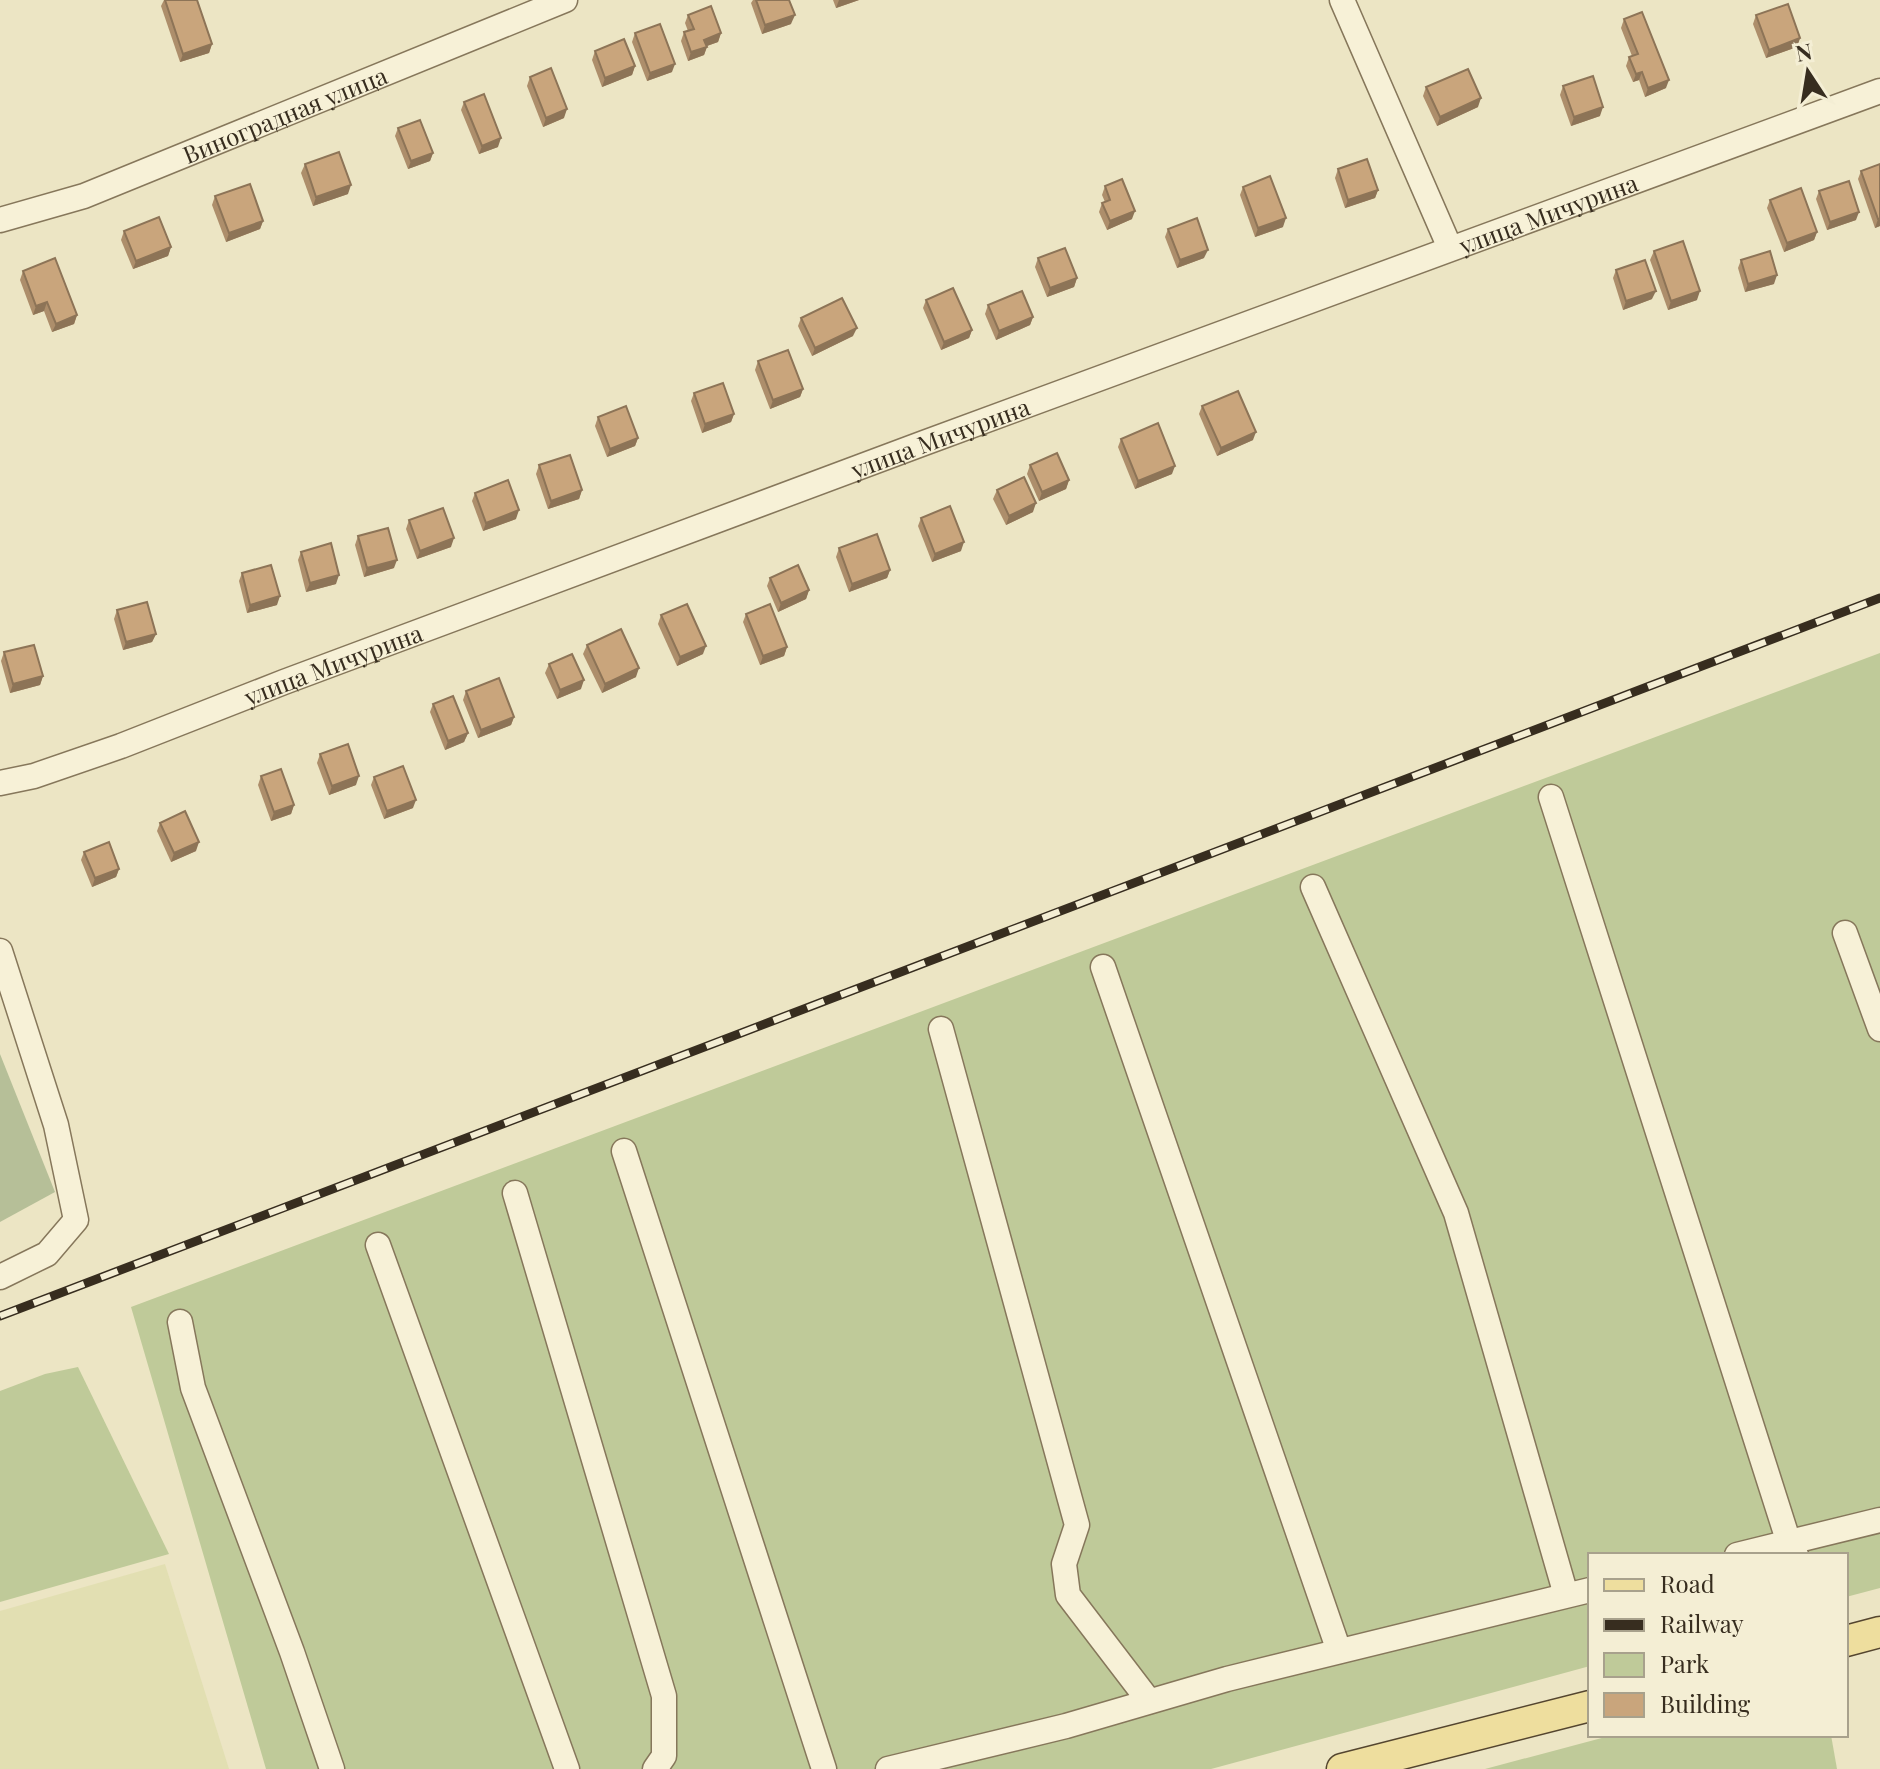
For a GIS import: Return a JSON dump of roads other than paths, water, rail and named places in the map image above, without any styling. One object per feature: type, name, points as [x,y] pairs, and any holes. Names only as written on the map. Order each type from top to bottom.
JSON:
[{"type":"main road","points":[[1848,1640],[1880,1632]]},
{"type":"main road","points":[[1342,1769],[1588,1707]]},
{"type":"street","name":"Виноградная улица","points":[[0,220],[84,196],[565,0]]},
{"type":"street","points":[[1342,0],[1450,248]]},
{"type":"street","name":"улица Мичурина","points":[[0,783],[34,776],[121,746],[284,682],[1880,91]]},
{"type":"street","points":[[1551,797],[1792,1549]]},
{"type":"street","points":[[888,1769],[1066,1726],[1339,1651],[1578,1592],[1456,1213],[1313,887]]},
{"type":"street","points":[[1845,933],[1880,1029]]},
{"type":"street","points":[[0,957],[56,1125],[76,1220],[47,1254],[0,1277]]},
{"type":"street","points":[[1103,967],[1339,1651]]},
{"type":"street","points":[[941,1029],[1077,1525],[1064,1564],[1068,1595],[1149,1701]]},
{"type":"street","points":[[624,1151],[824,1769]]},
{"type":"street","points":[[515,1193],[664,1696],[664,1756],[655,1769]]},
{"type":"street","points":[[378,1245],[567,1769]]},
{"type":"street","points":[[180,1322],[193,1388],[292,1652],[332,1769]]},
{"type":"street","points":[[1755,1553],[1792,1549],[1880,1520]]},
{"type":"railway","points":[[0,1316],[1880,598]]}]
